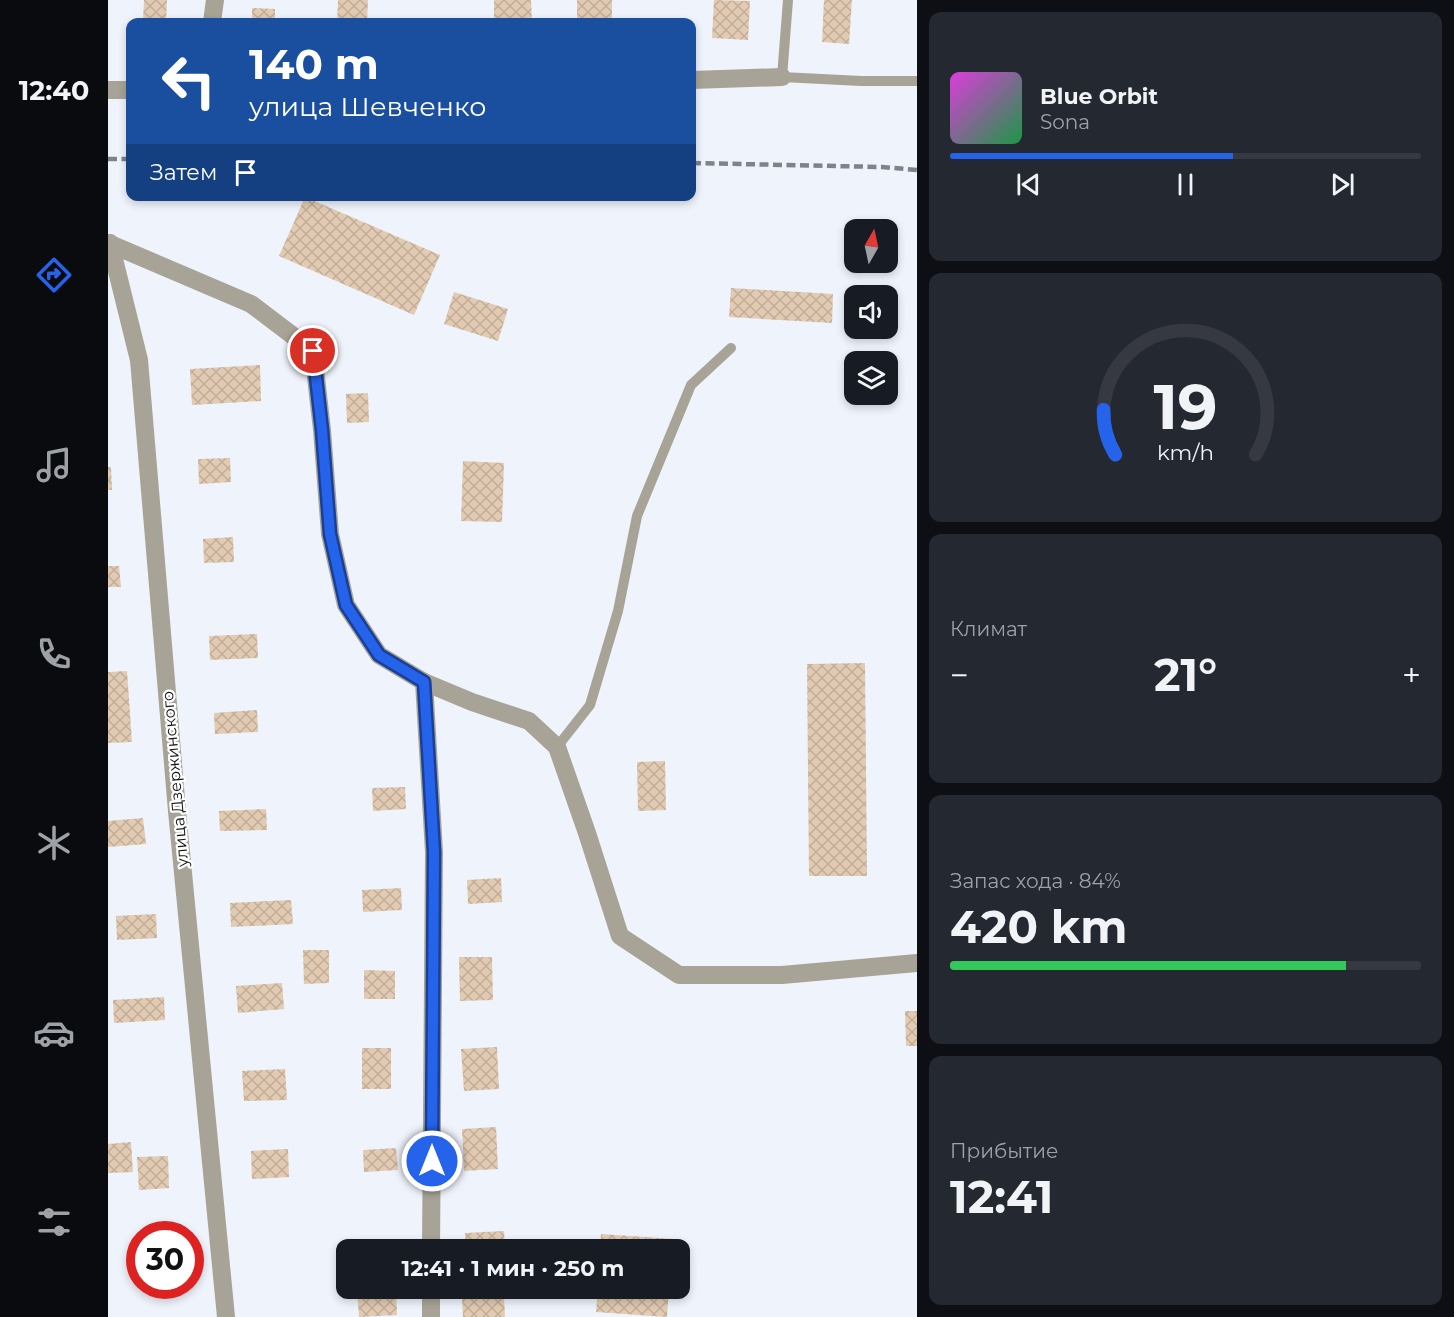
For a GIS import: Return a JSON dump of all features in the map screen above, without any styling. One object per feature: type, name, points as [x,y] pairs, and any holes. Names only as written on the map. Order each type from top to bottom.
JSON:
[{"type":"street","points":[[213,18],[215,0]]},
{"type":"street","points":[[696,80],[782,77]]},
{"type":"street","points":[[108,90],[126,90]]},
{"type":"street","points":[[109,243],[251,304],[313,351],[330,534],[346,605],[379,655],[424,682],[472,702],[529,721],[557,747],[620,936],[679,975],[782,975],[917,963]]},
{"type":"street","name":"улица Дзержинского","points":[[109,243],[139,360],[178,823],[226,1317]]},
{"type":"street","points":[[424,682],[434,852],[431,1239]]},
{"type":"street","points":[[431,1299],[431,1317]]},
{"type":"lane","points":[[788,0],[782,77],[917,81]]},
{"type":"lane","points":[[557,747],[590,705],[618,611],[637,516],[691,385],[731,348]]},
{"type":"building","points":[[144,0],[167,0],[166,18],[143,18]]},
{"type":"building","points":[[338,0],[368,0],[367,18],[337,18]]},
{"type":"building","points":[[494,0],[531,0],[532,18],[494,18]]},
{"type":"building","points":[[577,0],[612,0],[612,18],[577,18]]},
{"type":"building","points":[[714,0],[750,1],[748,40],[712,38]]},
{"type":"building","points":[[824,0],[852,0],[849,44],[822,42]]},
{"type":"building","points":[[252,8],[275,9],[275,18],[252,18]]},
{"type":"building","points":[[303,201],[314,201],[440,255],[414,315],[279,256]]},
{"type":"building","points":[[731,288],[833,294],[832,323],[729,317]]},
{"type":"building","points":[[454,292],[508,309],[498,341],[444,324]]},
{"type":"building","points":[[260,365],[261,401],[192,405],[190,369]]},
{"type":"building","points":[[368,393],[369,422],[347,423],[346,394]]},
{"type":"building","points":[[230,458],[231,482],[199,484],[198,459]]},
{"type":"building","points":[[463,461],[504,463],[502,522],[461,521]]},
{"type":"building","points":[[108,467],[111,467],[112,490],[108,490]]},
{"type":"building","points":[[233,537],[234,562],[204,563],[203,539]]},
{"type":"building","points":[[108,566],[119,566],[121,587],[108,587]]},
{"type":"building","points":[[257,634],[258,658],[210,660],[209,636]]},
{"type":"building","points":[[865,663],[867,876],[809,876],[807,664]]},
{"type":"building","points":[[127,671],[132,742],[108,743],[108,672]]},
{"type":"building","points":[[257,710],[258,732],[215,734],[214,713]]},
{"type":"building","points":[[665,761],[666,810],[638,811],[637,762]]},
{"type":"building","points":[[405,787],[406,809],[373,811],[372,788]]},
{"type":"building","points":[[266,809],[267,830],[220,831],[219,811]]},
{"type":"building","points":[[143,818],[146,844],[108,847],[108,821]]},
{"type":"building","points":[[501,878],[502,902],[468,904],[467,880]]},
{"type":"building","points":[[401,888],[402,910],[363,912],[362,890]]},
{"type":"building","points":[[291,900],[293,924],[231,927],[230,903]]},
{"type":"building","points":[[156,914],[157,938],[117,940],[116,916]]},
{"type":"building","points":[[303,950],[329,950],[329,983],[304,984]]},
{"type":"building","points":[[459,957],[492,957],[493,1000],[460,1001]]},
{"type":"building","points":[[364,970],[395,971],[395,999],[364,999]]},
{"type":"building","points":[[282,983],[284,1009],[238,1013],[236,986]]},
{"type":"building","points":[[164,997],[165,1020],[114,1023],[113,1000]]},
{"type":"building","points":[[905,1011],[917,1011],[917,1046],[906,1046]]},
{"type":"building","points":[[497,1047],[499,1089],[464,1091],[461,1049]]},
{"type":"building","points":[[362,1048],[391,1048],[391,1089],[362,1089]]},
{"type":"building","points":[[285,1069],[287,1100],[244,1101],[242,1071]]},
{"type":"building","points":[[496,1127],[498,1169],[464,1171],[462,1129]]},
{"type":"building","points":[[131,1142],[133,1172],[108,1173],[108,1144]]},
{"type":"building","points":[[396,1148],[398,1170],[364,1172],[363,1150]]},
{"type":"building","points":[[288,1149],[289,1177],[252,1179],[251,1151]]},
{"type":"building","points":[[168,1156],[169,1188],[139,1190],[137,1157]]},
{"type":"building","points":[[504,1231],[504,1239],[465,1239],[465,1233]]},
{"type":"building","points":[[601,1234],[673,1239],[601,1239]]},
{"type":"building","points":[[358,1299],[396,1299],[397,1315],[359,1317]]},
{"type":"building","points":[[462,1299],[504,1299],[505,1317],[463,1317]]},
{"type":"building","points":[[597,1299],[668,1299],[667,1317],[596,1312]]},
{"type":"railway","points":[[108,159],[126,159]]},
{"type":"railway","points":[[696,163],[882,167],[917,170]]},
{"type":"route","points":[[313,351],[330,534],[346,605],[379,655],[424,682],[434,852],[432,1161]]}]
